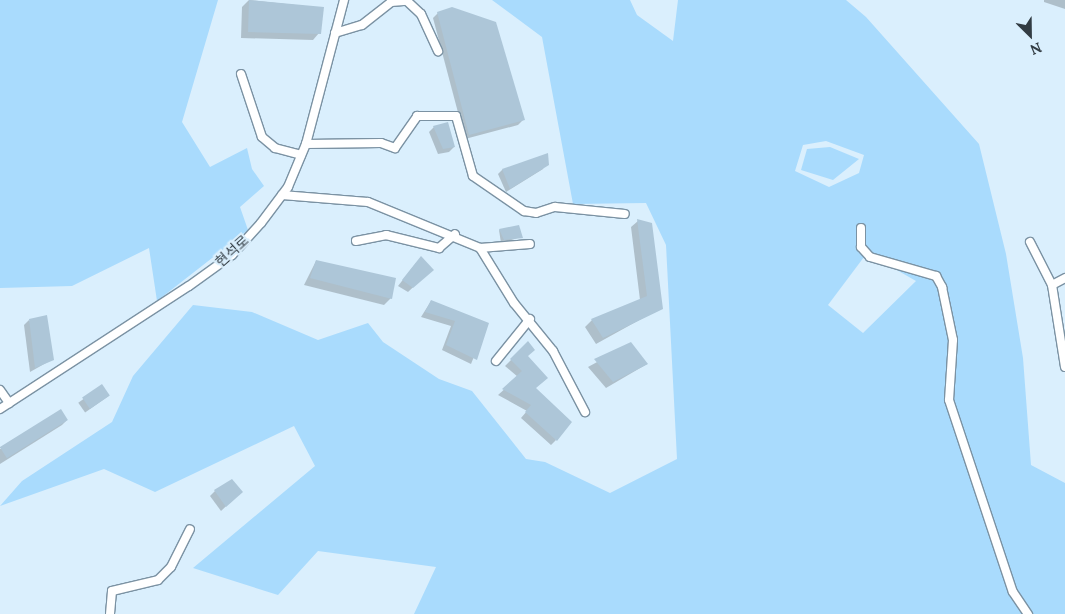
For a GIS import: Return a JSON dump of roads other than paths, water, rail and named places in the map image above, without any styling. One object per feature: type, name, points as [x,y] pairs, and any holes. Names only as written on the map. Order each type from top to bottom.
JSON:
[{"type":"street","name":"현석로","points":[[0,409],[232,255],[282,195],[306,144],[344,0]]},
{"type":"street","points":[[335,33],[362,25],[391,2],[406,1],[421,14],[438,51]]},
{"type":"street","points":[[241,74],[262,137],[275,148],[301,155]]},
{"type":"street","points":[[306,144],[381,143],[395,148],[417,116],[456,116],[473,176],[524,211],[536,213],[554,207],[625,214]]},
{"type":"street","points":[[282,195],[368,202],[455,234],[480,248],[514,302],[530,319],[585,412]]},
{"type":"street","points":[[861,228],[861,247],[870,257],[936,276],[942,287],[953,340],[949,400],[1013,592],[1028,614]]},
{"type":"street","points":[[356,241],[386,235],[439,248],[455,234]]},
{"type":"street","points":[[1030,242],[1052,285],[1065,367]]},
{"type":"street","points":[[480,248],[530,244]]},
{"type":"street","points":[[1052,285],[1065,278]]},
{"type":"street","points":[[496,361],[530,319]]},
{"type":"street","points":[[0,390],[8,403]]},
{"type":"street","points":[[110,614],[112,591],[158,580],[171,567],[190,529]]}]
